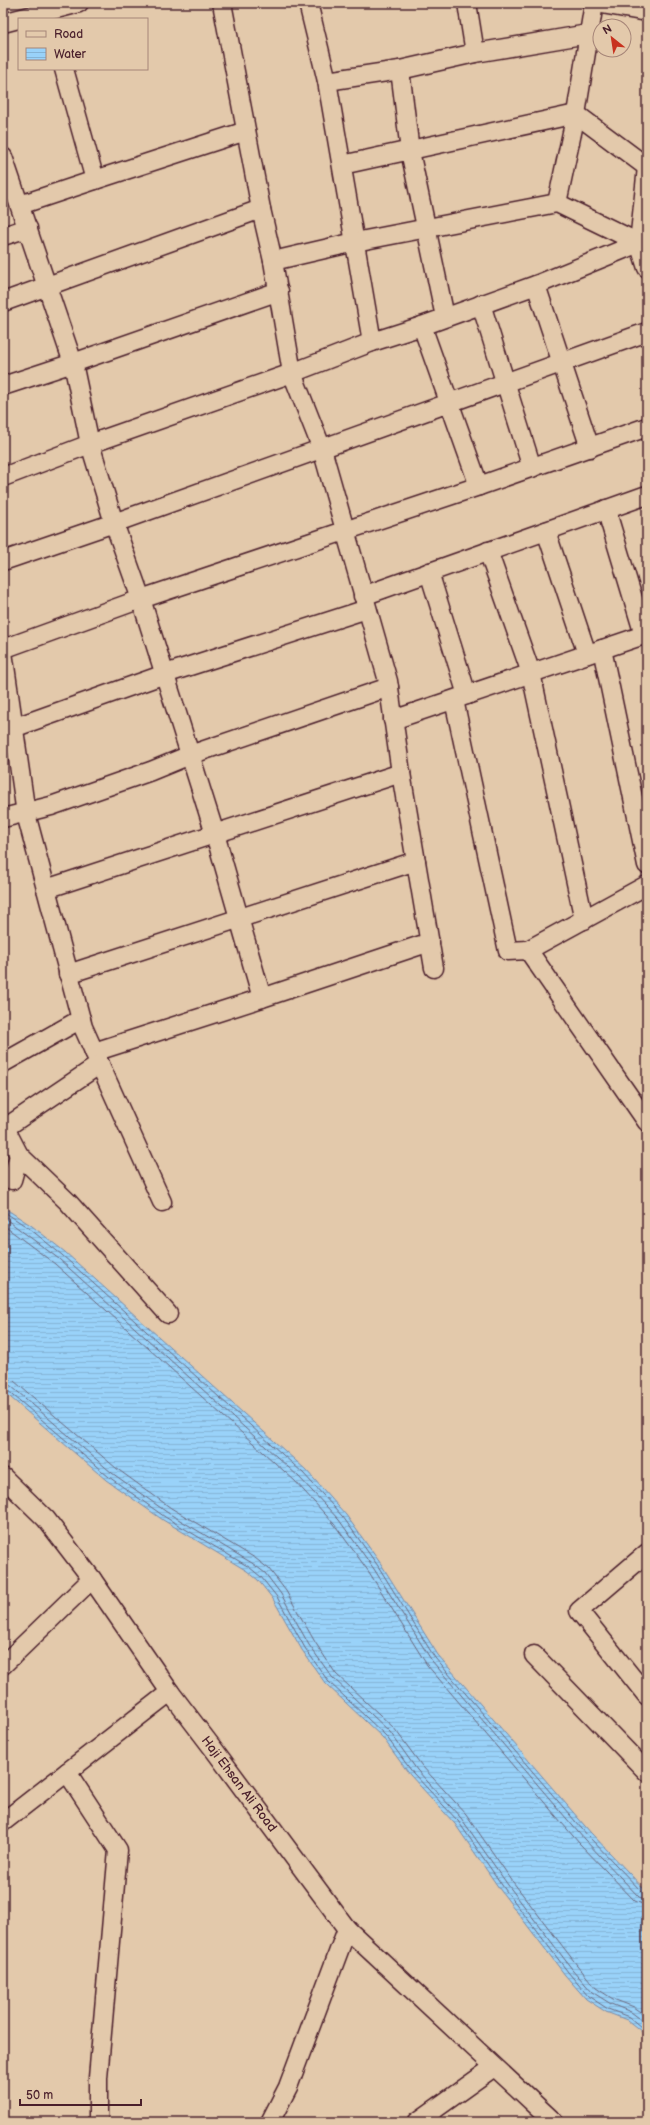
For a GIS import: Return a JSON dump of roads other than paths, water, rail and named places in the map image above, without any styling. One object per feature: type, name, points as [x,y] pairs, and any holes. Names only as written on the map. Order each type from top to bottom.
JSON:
[{"type":"street","points":[[29,18],[49,14],[79,3]]},
{"type":"street","points":[[222,3],[261,209],[279,291],[292,373],[322,449],[389,687],[401,773],[434,968]]},
{"type":"street","points":[[308,3],[327,81],[372,342]]},
{"type":"street","points":[[467,3],[475,53]]},
{"type":"street","points":[[556,204],[576,114],[588,34],[595,3],[647,12]]},
{"type":"street","points":[[3,23],[18,20]]},
{"type":"street","points":[[327,81],[400,70],[475,53],[588,34]]},
{"type":"street","points":[[64,70],[95,180]]},
{"type":"street","points":[[400,70],[410,150],[445,317]]},
{"type":"street","points":[[342,165],[576,114],[647,167],[643,244],[647,268]]},
{"type":"street","points":[[20,205],[246,131]]},
{"type":"street","points":[[5,167],[28,228],[73,363],[90,444],[114,523],[141,599],[215,834],[262,998]]},
{"type":"street","points":[[273,261],[355,242],[556,204],[643,244]]},
{"type":"street","points":[[3,302],[261,209]]},
{"type":"street","points":[[3,236],[28,228]]},
{"type":"street","points":[[3,477],[90,444],[292,373],[372,342],[422,326],[536,285],[643,244]]},
{"type":"street","points":[[536,285],[590,448]]},
{"type":"street","points":[[3,386],[279,291]]},
{"type":"street","points":[[481,304],[532,468]]},
{"type":"street","points":[[422,326],[479,486]]},
{"type":"street","points":[[3,561],[114,523],[647,332]]},
{"type":"street","points":[[3,648],[141,599],[590,448],[646,432]]},
{"type":"street","points":[[13,728],[365,602],[429,572],[647,495]]},
{"type":"street","points":[[393,720],[646,634],[606,509]]},
{"type":"street","points":[[546,531],[594,652],[647,865]]},
{"type":"street","points":[[488,551],[531,673],[584,920]]},
{"type":"street","points":[[429,572],[460,697],[508,951],[528,950],[647,885]]},
{"type":"street","points":[[3,652],[26,814],[81,1019],[162,1202]]},
{"type":"street","points":[[3,818],[26,814],[151,771],[190,755],[389,687]]},
{"type":"street","points":[[46,889],[401,773]]},
{"type":"street","points":[[68,974],[416,861]]},
{"type":"street","points":[[168,1314],[68,1202],[19,1155],[4,1126],[97,1058],[262,998],[430,942]]},
{"type":"street","points":[[528,950],[647,1122]]},
{"type":"street","points":[[3,1063],[81,1019]]},
{"type":"street","points":[[3,1176],[12,1180],[19,1155]]},
{"type":"street","name":"Haji Ehsan Ali Road","points":[[3,1477],[46,1519],[92,1579],[170,1692],[347,1930],[554,2122]]},
{"type":"street","points":[[643,1564],[579,1611],[647,1696]]},
{"type":"street","points":[[3,1665],[92,1579]]},
{"type":"street","points":[[534,1655],[647,1772]]},
{"type":"street","points":[[3,1822],[170,1692]]},
{"type":"street","points":[[67,1772],[118,1850],[98,2078],[98,2122]]},
{"type":"street","points":[[270,2122],[288,2087],[347,1930]]},
{"type":"street","points":[[417,2122],[494,2067]]},
{"type":"water","points":[[3,1207],[32,1226],[65,1252],[306,1470],[346,1515],[381,1564],[438,1655],[591,1833],[647,1892],[647,2039],[641,2031],[627,2020],[606,2012],[586,1999],[565,1975],[501,1891],[455,1824],[410,1775],[383,1738],[325,1683],[302,1650],[273,1599],[258,1580],[247,1571],[163,1520],[106,1480],[3,1391]]}]
